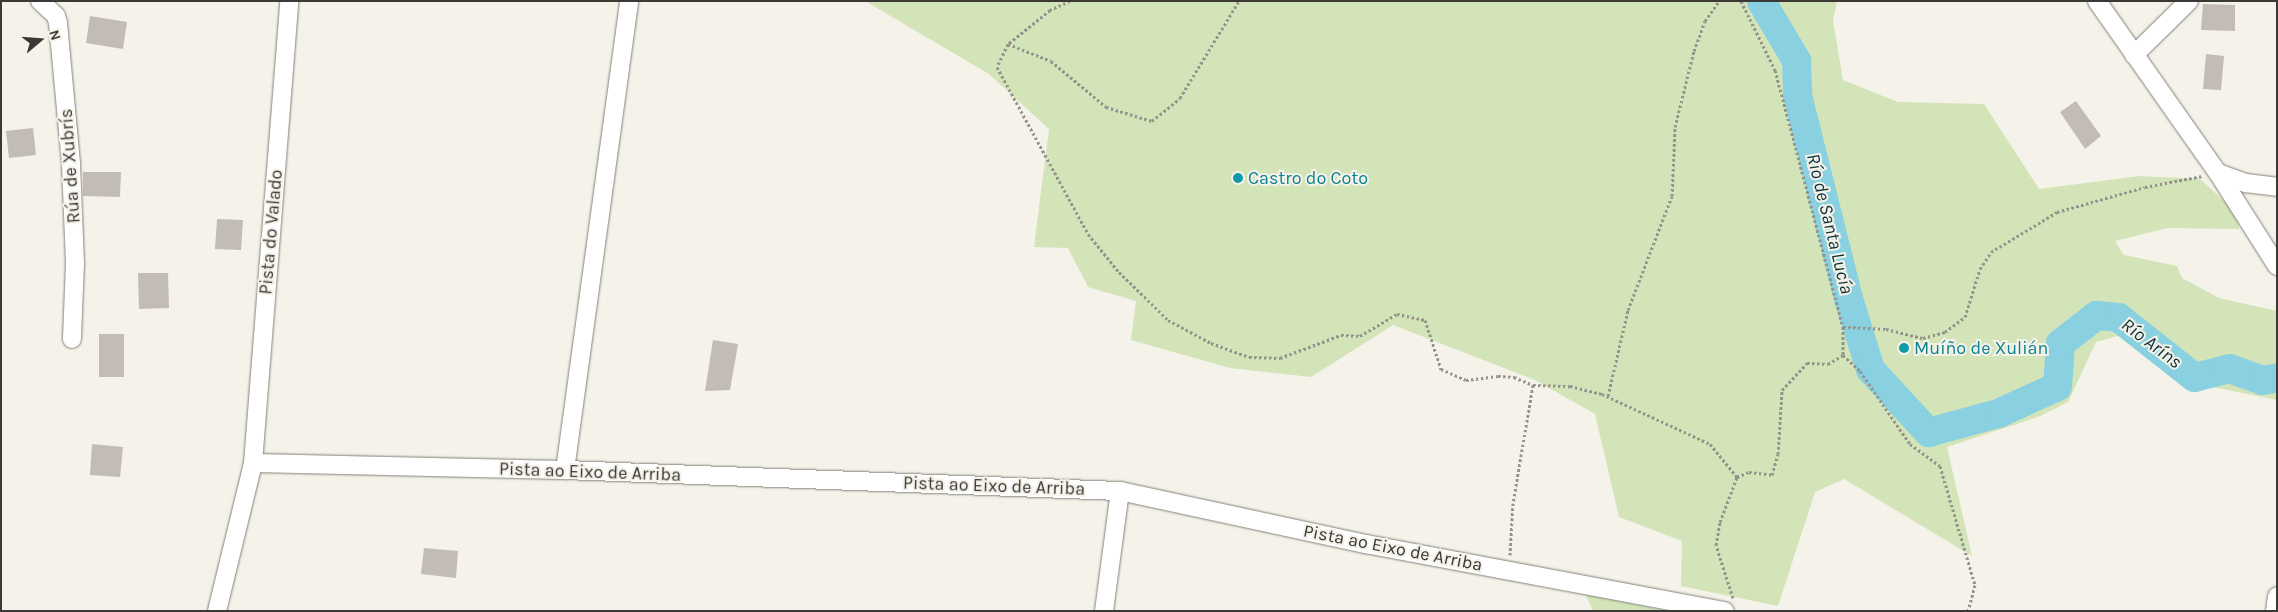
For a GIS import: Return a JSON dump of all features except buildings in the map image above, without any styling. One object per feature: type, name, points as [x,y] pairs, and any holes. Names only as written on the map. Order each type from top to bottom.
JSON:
[{"type":"street","name":"Rúa de Xubrís","points":[[40,1],[56,16],[58,23],[71,164],[75,263],[72,339]]},
{"type":"street","name":"Pista do Valado","points":[[217,611],[252,463],[289,1]]},
{"type":"street","points":[[565,470],[629,1]]},
{"type":"street","points":[[2097,1],[2218,173],[2277,266]]},
{"type":"street","points":[[2134,55],[2189,1]]},
{"type":"street","points":[[2218,173],[2246,183],[2277,187]]},
{"type":"street","name":"Pista ao Eixo de Arriba","points":[[252,463],[565,470],[1120,491],[1366,544],[1508,570],[1729,606]]},
{"type":"street","points":[[1104,611],[1120,491]]},
{"type":"street","points":[[2276,611],[2277,596]]},
{"type":"path","points":[[1070,1],[1050,10],[1008,44],[997,67],[1064,194],[1088,234],[1119,272],[1168,320],[1210,343],[1249,357],[1280,358],[1340,335],[1360,336],[1398,314],[1416,316],[1425,320],[1441,368],[1466,380],[1498,376],[1514,378],[1533,385],[1570,386],[1608,396],[1710,444],[1737,477]]},
{"type":"path","points":[[1008,44],[1051,61],[1106,107],[1152,121],[1180,98],[1238,1]]},
{"type":"path","points":[[1608,396],[1628,310],[1672,196],[1675,127],[1694,51],[1705,21],[1719,1]]},
{"type":"path","points":[[1741,1],[1775,70],[1843,328],[1843,355],[1860,371],[1910,444],[1940,466],[1975,585],[1968,611]]},
{"type":"path","points":[[1843,328],[1886,329],[1923,338],[1945,332],[1965,317],[1980,269],[1991,252],[2057,212],[2144,187],[2218,173]]},
{"type":"path","points":[[1729,606],[1716,545],[1720,522],[1737,477],[1748,472],[1772,475],[1778,454],[1782,390],[1807,363],[1828,364],[1843,355]]},
{"type":"path","points":[[1508,570],[1514,503],[1533,385]]},
{"type":"green space","points":[[865,1],[1837,1],[1833,20],[1843,80],[1898,102],[1984,104],[2039,189],[2140,176],[2200,179],[2237,213],[2239,229],[2168,228],[2115,241],[2124,255],[2177,266],[2182,278],[2219,298],[2277,311],[2277,400],[2193,383],[2125,334],[2096,342],[2068,402],[2038,417],[1947,447],[1972,556],[1844,479],[1815,492],[1778,606],[1681,586],[1682,541],[1619,517],[1595,414],[1535,380],[1393,325],[1311,377],[1230,368],[1131,340],[1136,301],[1088,287],[1068,248],[1034,247],[1049,129],[989,74]]},
{"type":"green space","points":[[1585,593],[1666,611],[1593,611]]},
{"type":"waterway","name":"Río de Santa Lucía","points":[[1761,1],[1796,60],[1797,95],[1848,298],[1870,369],[1928,432],[1998,413],[2057,386],[2060,343],[2096,315],[2118,317],[2194,377],[2229,368],[2262,380],[2277,377]]},
{"type":"place","name":"Castro do Coto","points":[[1238,178]]},
{"type":"place","name":"Muíño de Xulián","points":[[1904,348]]},
{"type":"water label","name":"Río Aríns","points":[[2151,344]]}]
